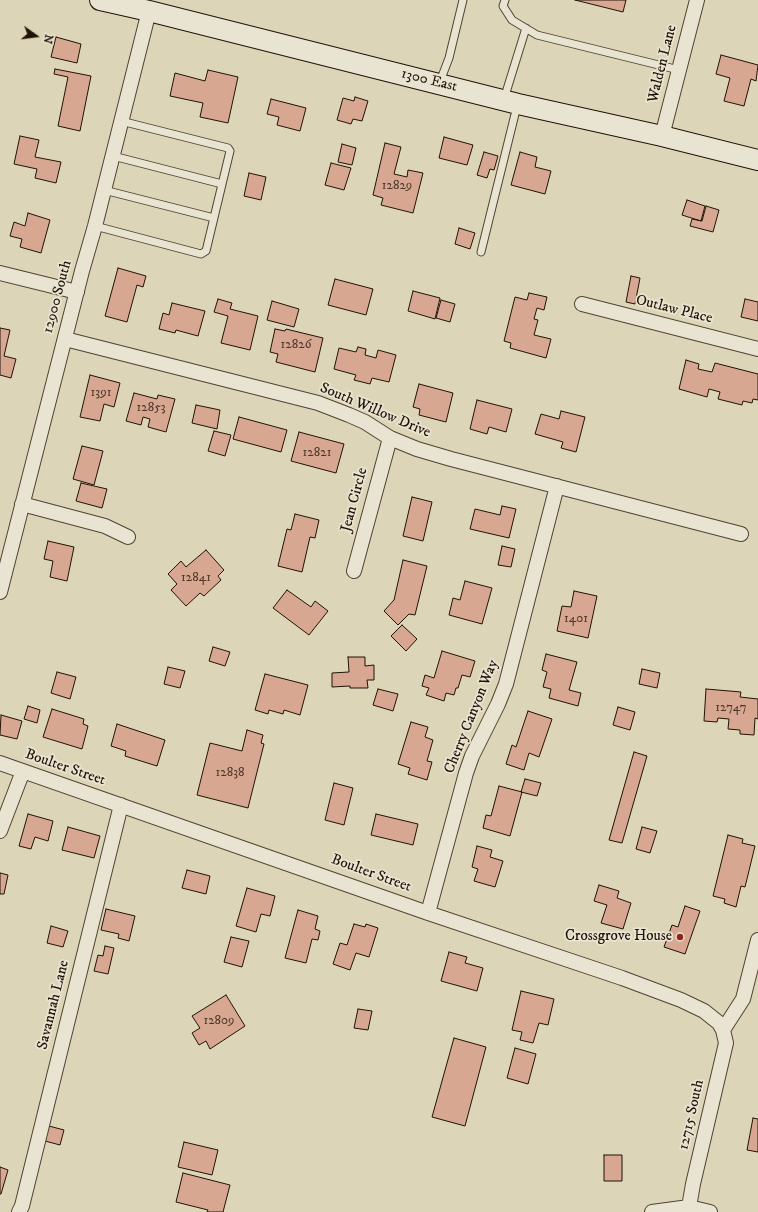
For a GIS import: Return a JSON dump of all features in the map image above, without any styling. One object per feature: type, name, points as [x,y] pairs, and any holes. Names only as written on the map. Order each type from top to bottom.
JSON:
[{"type":"main road","name":"1300 East","points":[[100,0],[511,102],[662,136],[758,160]]},
{"type":"street","name":"Walden Lane","points":[[662,136],[697,0]]},
{"type":"street","name":"12900 South","points":[[1,584],[76,292],[96,226],[149,11]]},
{"type":"street","points":[[0,273],[76,292]]},
{"type":"street","name":"Outlaw Place","points":[[582,304],[758,349]]},
{"type":"street","name":"South Willow Drive","points":[[65,339],[318,403],[364,422],[390,438],[412,448],[741,534]]},
{"type":"street","name":"Jean Circle","points":[[354,571],[390,438]]},
{"type":"street","name":"Cherry Canyon Way","points":[[428,912],[466,773],[472,756],[498,704],[506,684],[557,486]]},
{"type":"street","points":[[22,504],[105,526],[128,537]]},
{"type":"street","name":"Boulter Street","points":[[0,763],[428,912],[615,975],[681,1000],[704,1011],[715,1019],[723,1030]]},
{"type":"street","points":[[0,831],[22,771]]},
{"type":"street","name":"Savannah Lane","points":[[19,1212],[22,1206],[120,805]]},
{"type":"street","points":[[723,1030],[743,999],[758,940]]},
{"type":"street","name":"12715 South","points":[[689,1207],[693,1184],[723,1059],[726,1043],[723,1030]]},
{"type":"street","points":[[652,1212],[689,1207],[710,1212]]},
{"type":"lane","points":[[438,84],[449,58],[463,0]]},
{"type":"lane","points":[[505,0],[503,6],[512,20],[537,35],[680,70]]},
{"type":"lane","points":[[481,252],[526,28]]},
{"type":"lane","points":[[96,226],[201,254],[206,251],[230,151],[228,148],[121,121]]},
{"type":"lane","points":[[113,156],[222,184]]},
{"type":"lane","points":[[104,190],[214,218]]},
{"type":"building","points":[[575,0],[626,0],[623,12]]},
{"type":"building","points":[[56,37],[81,44],[77,63],[51,57]]},
{"type":"building","points":[[721,55],[758,65],[756,81],[751,79],[744,106],[724,101],[730,78],[716,74]]},
{"type":"building","points":[[55,69],[91,76],[80,131],[58,126],[68,77],[54,74]]},
{"type":"building","points":[[208,70],[238,77],[228,123],[200,117],[203,103],[170,96],[175,73],[205,81]]},
{"type":"building","points":[[355,97],[368,101],[362,121],[353,119],[351,124],[337,120],[343,98],[354,101]]},
{"type":"building","points":[[271,99],[306,108],[300,131],[277,125],[279,117],[267,114]]},
{"type":"building","points":[[20,136],[39,140],[35,157],[61,162],[56,183],[35,178],[37,169],[14,164]]},
{"type":"building","points":[[444,137],[473,145],[467,165],[439,158]]},
{"type":"building","points":[[385,143],[401,147],[394,174],[407,177],[408,170],[423,173],[413,213],[381,205],[383,198],[373,195]]},
{"type":"building","points":[[342,144],[356,148],[352,165],[338,162]]},
{"type":"building","points":[[484,152],[498,156],[494,170],[490,169],[487,178],[477,175]]},
{"type":"building","points":[[520,152],[537,157],[535,167],[551,171],[545,194],[511,185]]},
{"type":"building","points":[[331,163],[351,168],[344,190],[325,185]]},
{"type":"building","points":[[249,173],[266,177],[261,200],[244,196]]},
{"type":"building","points":[[687,200],[705,206],[701,221],[682,215]]},
{"type":"building","points":[[706,206],[719,210],[713,232],[690,226],[692,219],[702,221]]},
{"type":"building","points":[[28,213],[50,220],[41,253],[20,247],[22,239],[10,236],[14,222],[25,226]]},
{"type":"building","points":[[459,228],[475,233],[470,249],[455,244]]},
{"type":"building","points":[[118,268],[146,276],[143,287],[137,285],[127,322],[105,316]]},
{"type":"building","points":[[631,276],[640,278],[635,304],[626,302]]},
{"type":"building","points":[[335,279],[373,289],[366,315],[328,305]]},
{"type":"building","points":[[413,291],[440,298],[435,319],[408,311]]},
{"type":"building","points":[[529,293],[547,297],[544,310],[537,308],[534,319],[538,320],[534,335],[551,339],[546,358],[510,348],[511,343],[504,341],[515,297],[527,300]]},
{"type":"building","points":[[218,299],[232,303],[230,309],[258,316],[250,350],[221,343],[228,316],[214,312]]},
{"type":"building","points":[[745,299],[758,302],[758,321],[741,317]]},
{"type":"building","points":[[441,300],[455,304],[450,322],[436,318]]},
{"type":"building","points":[[272,301],[299,309],[294,327],[267,320]]},
{"type":"building","points":[[172,303],[205,311],[198,336],[176,330],[175,333],[159,329],[163,313],[169,315]]},
{"type":"building","points":[[0,328],[10,330],[4,356],[16,359],[11,378],[0,375]]},
{"type":"building","points":[[275,329],[285,331],[286,329],[323,338],[315,372],[276,362],[278,354],[270,352]]},
{"type":"building","points":[[358,347],[366,349],[365,355],[376,358],[378,350],[396,355],[389,382],[372,378],[370,384],[354,380],[356,375],[334,369],[339,348],[356,352]]},
{"type":"building","points":[[686,360],[699,364],[698,369],[712,372],[715,363],[758,374],[758,400],[753,399],[752,403],[743,401],[742,405],[718,399],[720,392],[709,389],[707,397],[679,389]]},
{"type":"building","points":[[90,375],[120,383],[114,407],[104,404],[100,421],[80,417]]},
{"type":"building","points":[[419,384],[453,393],[446,422],[419,415],[420,409],[413,407]]},
{"type":"building","points":[[134,393],[157,399],[158,395],[175,399],[166,432],[148,427],[150,419],[143,417],[141,425],[126,421]]},
{"type":"building","points":[[477,400],[512,409],[506,432],[489,427],[487,434],[470,429]]},
{"type":"building","points":[[196,405],[220,410],[217,429],[192,423]]},
{"type":"building","points":[[561,411],[585,417],[576,452],[561,448],[563,442],[535,434],[541,414],[559,419]]},
{"type":"building","points":[[239,417],[287,430],[281,452],[233,439]]},
{"type":"building","points":[[214,431],[231,435],[225,456],[208,451]]},
{"type":"building","points":[[299,432],[344,444],[336,473],[291,461]]},
{"type":"building","points":[[82,446],[103,451],[94,485],[73,479]]},
{"type":"building","points":[[81,483],[107,489],[102,508],[76,501]]},
{"type":"building","points":[[412,497],[432,502],[423,541],[403,536]]},
{"type":"building","points":[[502,506],[516,509],[509,538],[470,529],[475,509],[500,515]]},
{"type":"building","points":[[295,514],[319,520],[315,538],[310,537],[302,572],[278,566],[287,529],[291,530]]},
{"type":"building","points":[[48,541],[74,547],[67,581],[50,577],[53,561],[44,559]]},
{"type":"building","points":[[502,546],[515,549],[511,567],[498,565]]},
{"type":"building","points":[[206,550],[224,570],[218,576],[221,580],[204,596],[200,593],[186,606],[171,590],[177,584],[168,574],[181,561],[186,567]]},
{"type":"building","points":[[403,560],[427,566],[415,615],[409,614],[398,625],[384,611],[394,600]]},
{"type":"building","points":[[465,581],[492,588],[482,624],[449,615],[453,598],[460,600]]},
{"type":"building","points":[[287,590],[311,607],[315,601],[328,611],[309,635],[273,608]]},
{"type":"building","points":[[574,591],[597,596],[588,638],[557,631],[562,606],[571,607]]},
{"type":"building","points":[[402,625],[417,639],[406,651],[391,636]]},
{"type":"building","points":[[213,647],[230,652],[225,666],[209,661]]},
{"type":"building","points":[[442,651],[475,661],[470,677],[462,675],[454,695],[446,693],[444,701],[426,695],[429,688],[422,686],[425,675],[434,678]]},
{"type":"building","points":[[546,654],[577,662],[569,690],[581,693],[578,706],[549,698],[551,689],[543,687],[547,672],[542,670]]},
{"type":"building","points":[[348,657],[365,657],[365,666],[374,665],[374,680],[367,680],[368,688],[350,688],[350,686],[332,687],[332,673],[349,672]]},
{"type":"building","points":[[168,667],[185,671],[180,688],[164,684]]},
{"type":"building","points":[[642,669],[660,673],[657,688],[639,684]]},
{"type":"building","points":[[57,672],[76,677],[70,699],[51,693]]},
{"type":"building","points":[[265,674],[308,685],[300,715],[284,710],[283,714],[269,710],[268,714],[255,710]]},
{"type":"building","points":[[378,689],[398,694],[393,711],[373,705]]},
{"type":"building","points":[[706,689],[741,692],[740,697],[758,699],[758,719],[755,718],[754,735],[740,734],[740,730],[728,729],[729,719],[718,718],[717,722],[704,721]]},
{"type":"building","points":[[28,706],[40,710],[37,723],[24,719]]},
{"type":"building","points":[[618,707],[635,712],[630,730],[613,725]]},
{"type":"building","points":[[52,709],[84,719],[83,724],[88,726],[82,749],[43,737]]},
{"type":"building","points":[[528,711],[552,719],[539,757],[529,753],[524,770],[506,764],[512,745],[516,747]]},
{"type":"building","points":[[1,715],[22,721],[17,739],[0,735]]},
{"type":"building","points":[[411,722],[428,727],[425,737],[433,740],[427,761],[432,762],[427,780],[408,774],[410,768],[398,764]]},
{"type":"building","points":[[117,724],[165,740],[157,766],[125,756],[126,751],[111,746]]},
{"type":"building","points":[[247,730],[263,735],[261,743],[264,744],[248,808],[197,795],[210,743],[242,751]]},
{"type":"building","points":[[634,752],[647,756],[622,843],[609,840]]},
{"type":"building","points":[[525,779],[541,783],[537,796],[521,792]]},
{"type":"building","points":[[334,783],[353,788],[344,825],[325,820]]},
{"type":"building","points":[[499,786],[522,792],[510,836],[483,828],[486,815],[491,816]]},
{"type":"building","points":[[28,814],[53,821],[48,841],[35,837],[31,849],[19,846]]},
{"type":"building","points":[[376,814],[418,824],[413,845],[371,835]]},
{"type":"building","points":[[68,827],[100,836],[94,858],[62,850]]},
{"type":"building","points":[[642,827],[657,831],[650,853],[636,849]]},
{"type":"building","points":[[728,835],[743,839],[742,843],[755,846],[745,887],[741,886],[736,907],[724,903],[725,899],[713,896]]},
{"type":"building","points":[[477,846],[492,850],[490,857],[503,861],[495,887],[474,881],[478,869],[472,867]]},
{"type":"building","points":[[187,870],[210,876],[206,894],[182,888]]},
{"type":"building","points":[[0,873],[8,875],[4,894],[0,894]]},
{"type":"building","points":[[599,885],[619,891],[617,898],[631,903],[623,929],[601,923],[607,905],[594,901]]},
{"type":"building","points":[[247,888],[275,896],[270,916],[261,914],[256,932],[236,926]]},
{"type":"building","name":"Crossgrove House","points":[[685,906],[700,911],[685,954],[664,947],[672,925],[678,927]]},
{"type":"building","points":[[106,909],[135,916],[129,941],[118,938],[119,934],[101,930]]},
{"type":"building","points":[[298,910],[318,916],[315,929],[320,931],[318,940],[312,939],[306,963],[285,958]]},
{"type":"building","points":[[354,924],[365,927],[366,924],[378,928],[369,957],[356,953],[350,970],[333,964],[340,943],[347,945]]},
{"type":"building","points":[[51,926],[68,931],[63,947],[47,943]]},
{"type":"building","points":[[231,937],[249,941],[242,967],[224,962]]},
{"type":"building","points":[[105,946],[114,948],[108,974],[94,971],[98,955],[103,956]]},
{"type":"building","points":[[449,952],[467,957],[465,963],[483,968],[477,991],[441,981]]},
{"type":"building","points":[[521,991],[554,999],[548,1025],[539,1023],[533,1043],[520,1040],[522,1032],[512,1030]]},
{"type":"building","points":[[226,995],[245,1026],[210,1049],[206,1041],[199,1045],[192,1033],[200,1028],[192,1016]]},
{"type":"building","points":[[358,1009],[372,1011],[368,1030],[354,1028]]},
{"type":"building","points":[[454,1038],[486,1047],[465,1126],[432,1117]]},
{"type":"building","points":[[515,1048],[536,1054],[528,1084],[507,1078]]},
{"type":"building","points":[[753,1118],[758,1119],[758,1152],[747,1150]]},
{"type":"building","points":[[49,1126],[64,1130],[60,1145],[45,1141]]},
{"type":"building","points":[[184,1142],[218,1150],[212,1175],[178,1167]]},
{"type":"building","points":[[604,1155],[622,1155],[622,1181],[604,1181]]},
{"type":"building","points":[[0,1167],[8,1170],[1,1194],[0,1194]]},
{"type":"building","points":[[183,1173],[230,1185],[223,1212],[207,1212],[208,1210],[176,1202]]},
{"type":"place","name":"Crossgrove House","points":[[680,937]]}]
